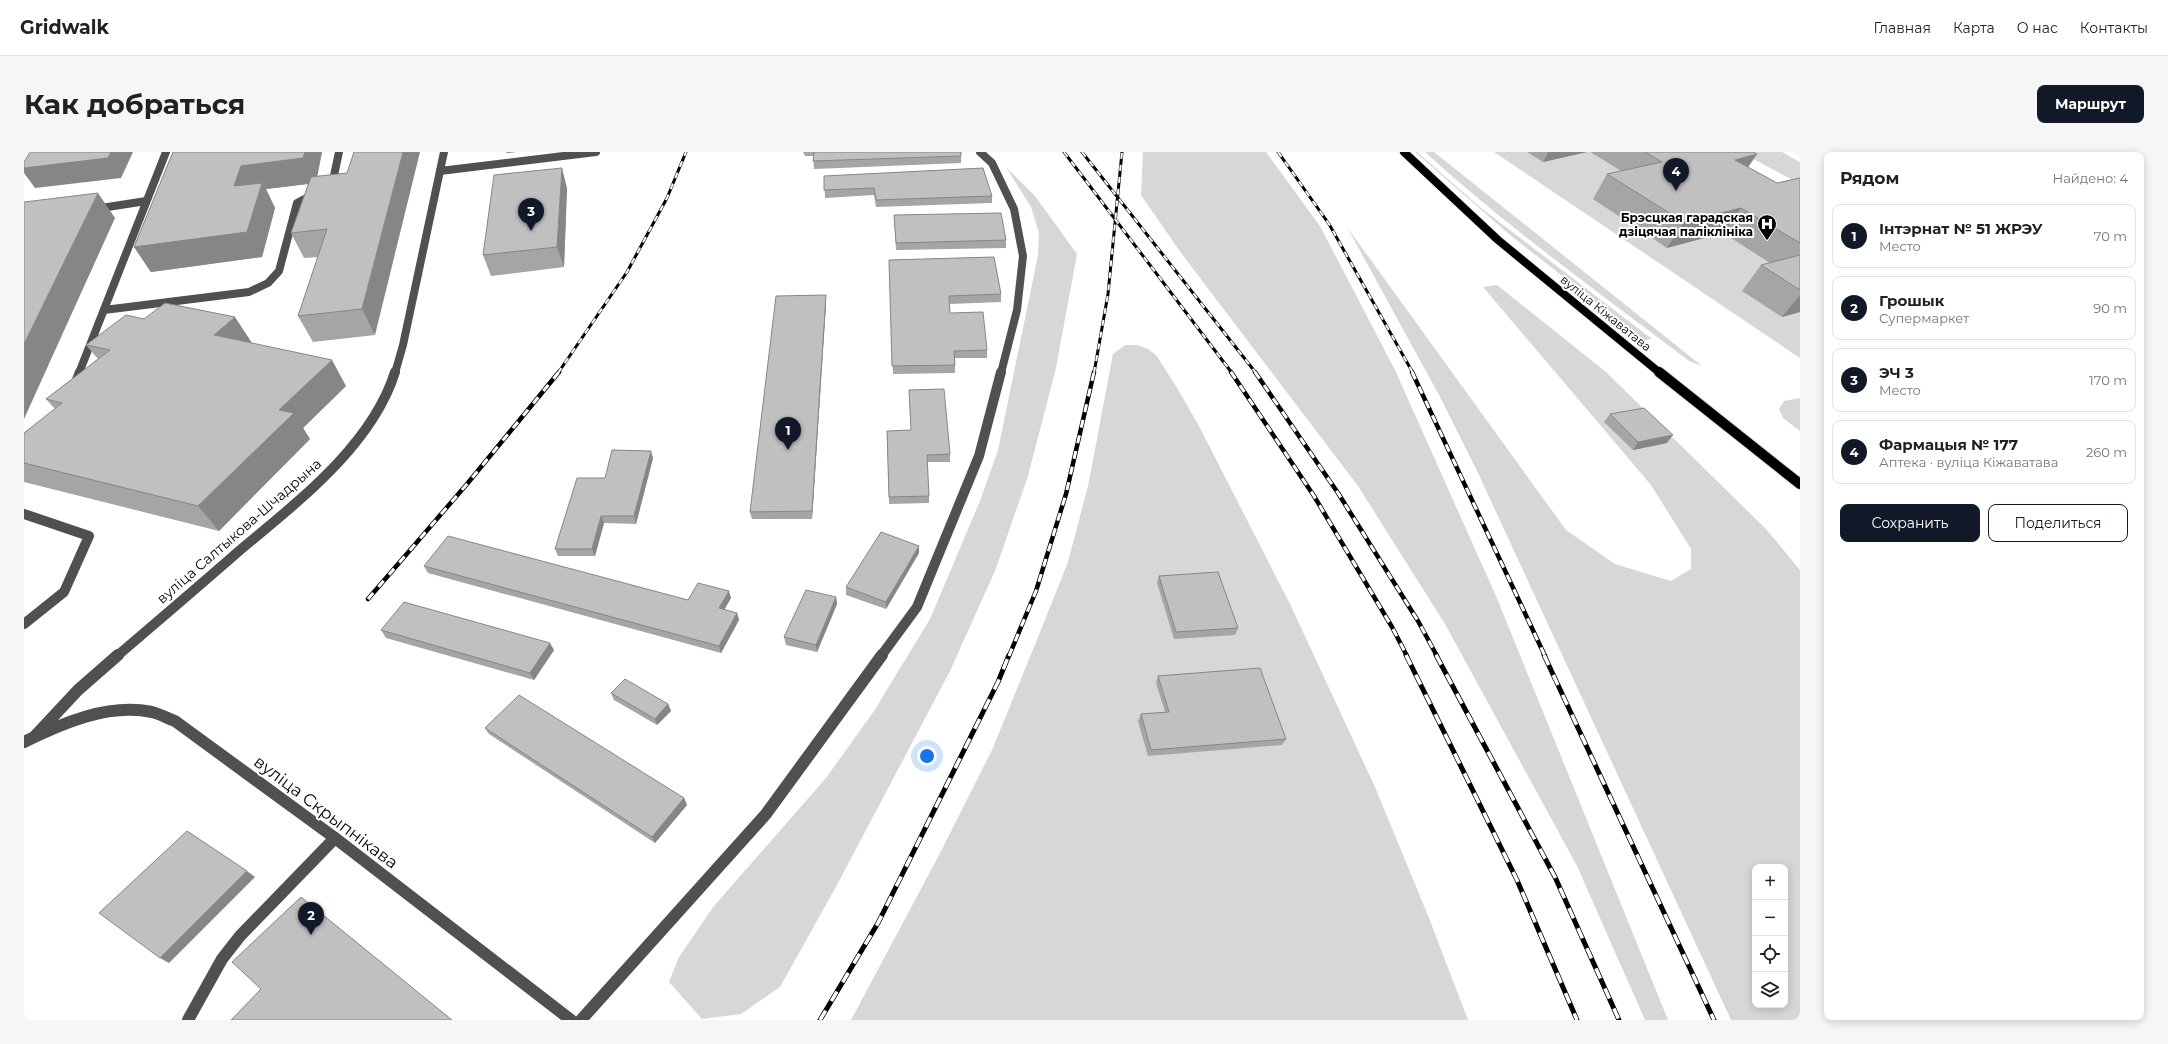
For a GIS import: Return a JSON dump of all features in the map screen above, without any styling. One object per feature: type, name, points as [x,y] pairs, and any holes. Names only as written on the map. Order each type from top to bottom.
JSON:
[{"type":"main road","name":"вуліца Кіжаватава","points":[[1404,152],[1476,220],[1566,297],[1800,484]]},
{"type":"street","points":[[71,394],[166,152]]},
{"type":"street","points":[[104,310],[249,292],[268,283],[279,271],[297,202],[332,185],[339,152]]},
{"type":"street","name":"вуліца Салтыкова-Шчадрына","points":[[35,736],[78,690],[304,496],[336,464],[362,433],[381,404],[395,373],[403,345],[444,152]]},
{"type":"street","points":[[440,171],[596,152]]},
{"type":"street","points":[[581,1020],[614,981],[766,814],[918,607],[979,456],[1017,310],[1023,256],[1014,209],[992,163],[980,152]]},
{"type":"street","points":[[85,210],[146,201]]},
{"type":"street","points":[[24,514],[89,536],[64,592],[24,624]]},
{"type":"street","name":"вуліца Скрыпнікава","points":[[35,736],[69,722],[101,713],[128,709],[153,712],[175,721],[335,838],[571,1020]]},
{"type":"street","points":[[24,742],[35,736]]},
{"type":"street","points":[[188,1020],[222,959],[240,936],[335,838]]},
{"type":"shaded area","points":[[1143,152],[1266,152],[1320,226],[1395,370],[1496,596],[1668,1020],[1645,1020],[1577,866],[1445,624],[1358,486],[1181,253],[1141,195]]},
{"type":"shaded area","points":[[1415,152],[1417,152],[1481,208],[1652,339],[1644,340],[1510,235]]},
{"type":"shaded area","points":[[1425,152],[1434,152],[1702,366],[1689,361],[1555,260],[1489,207]]},
{"type":"shaded area","points":[[1494,152],[1590,152],[1647,187],[1667,248],[1723,233],[1790,275],[1781,317],[1800,312],[1800,358]]},
{"type":"shaded area","points":[[1740,152],[1782,152],[1800,162],[1800,184]]},
{"type":"shaded area","points":[[1006,167],[1035,196],[1077,254],[1056,368],[1028,476],[995,571],[950,671],[837,885],[780,987],[741,1014],[702,1019],[669,982],[679,957],[714,906],[826,778],[874,711],[930,619],[980,501],[998,450],[1038,255],[1039,233],[1031,207]]},
{"type":"shaded area","points":[[1347,227],[1566,530],[1615,564],[1671,581],[1691,569],[1691,549],[1651,485],[1483,287],[1497,285],[1606,372],[1767,530],[1800,570],[1800,1020],[1731,1020],[1478,473],[1439,395]]},
{"type":"shaded area","points":[[1125,345],[1137,345],[1148,349],[1156,355],[1176,386],[1200,428],[1290,604],[1375,787],[1429,918],[1468,1020],[851,1020],[938,857],[992,750],[1034,647],[1068,562],[1088,486],[1113,354]]},
{"type":"shaded area","points":[[1800,398],[1800,431],[1783,418],[1779,409],[1784,401]]},
{"type":"building","points":[[30,152],[111,152],[108,158],[24,168],[24,162]]},
{"type":"building","points":[[173,152],[305,152],[303,158],[241,166],[234,186],[262,183],[247,232],[134,247]]},
{"type":"building","points":[[354,152],[403,152],[362,309],[298,316],[327,229],[291,233],[311,177],[347,173]]},
{"type":"building","points":[[814,152],[961,152],[961,156],[813,161]]},
{"type":"building","points":[[1645,152],[1753,152],[1757,154],[1735,160],[1777,183],[1800,178],[1800,243],[1741,208],[1684,222],[1607,174],[1662,162]]},
{"type":"building","points":[[562,168],[557,247],[483,255],[494,175]]},
{"type":"building","points":[[983,168],[992,196],[876,200],[874,188],[824,190],[824,176]]},
{"type":"building","points":[[98,193],[24,344],[24,202]]},
{"type":"building","points":[[1001,213],[1006,240],[896,243],[894,215]]},
{"type":"building","points":[[1800,255],[1800,290],[1761,265]]},
{"type":"building","points":[[994,257],[1001,294],[949,296],[950,313],[983,312],[987,350],[954,351],[955,365],[892,366],[889,260]]},
{"type":"building","points":[[826,295],[812,511],[750,512],[776,296]]},
{"type":"building","points":[[165,303],[235,317],[214,335],[332,360],[279,410],[294,413],[198,506],[24,463],[24,433],[62,403],[46,399],[110,350],[86,345],[126,315],[144,319]]},
{"type":"building","points":[[944,389],[950,454],[927,455],[929,496],[889,497],[887,431],[911,430],[909,390]]},
{"type":"building","points":[[1644,408],[1673,435],[1638,442],[1610,414]]},
{"type":"building","points":[[612,450],[651,451],[634,516],[601,516],[592,549],[555,549],[577,478],[605,478]]},
{"type":"building","points":[[881,532],[919,546],[886,602],[846,587]]},
{"type":"building","points":[[448,536],[688,600],[698,583],[729,591],[719,608],[737,613],[719,646],[424,566]]},
{"type":"building","points":[[1218,572],[1238,628],[1176,632],[1159,576]]},
{"type":"building","points":[[806,590],[836,597],[816,645],[784,637]]},
{"type":"building","points":[[404,602],[550,643],[530,673],[381,630]]},
{"type":"building","points":[[1260,668],[1286,739],[1151,750],[1141,714],[1169,712],[1158,676]]},
{"type":"building","points":[[625,679],[668,704],[655,719],[611,693]]},
{"type":"building","points":[[519,695],[684,798],[652,837],[485,728]]},
{"type":"building","points":[[187,831],[247,871],[160,958],[99,913]]},
{"type":"building","points":[[301,897],[452,1020],[231,1020],[261,989],[232,962]]},
{"type":"railway","points":[[558,373],[627,272],[667,198],[686,152]]},
{"type":"railway","points":[[1064,152],[1115,220]]},
{"type":"railway","points":[[1082,152],[1118,197]]},
{"type":"railway","points":[[1118,197],[1122,152]]},
{"type":"railway","points":[[1278,152],[1329,224],[1413,373]]},
{"type":"railway","points":[[1115,220],[1118,197]]},
{"type":"railway","points":[[1118,197],[1256,373]]},
{"type":"railway","points":[[1094,373],[1108,294],[1115,220]]},
{"type":"railway","points":[[1115,220],[1232,373]]},
{"type":"railway","points":[[368,599],[467,484],[559,372]]},
{"type":"railway","points":[[1009,656],[1036,591],[1066,494],[1094,372]]},
{"type":"railway","points":[[1231,372],[1314,496],[1392,627],[1407,656]]},
{"type":"railway","points":[[1255,372],[1338,493],[1418,621],[1437,656]]},
{"type":"railway","points":[[1412,372],[1545,656]]},
{"type":"railway","points":[[820,1020],[878,923],[998,682],[1009,655]]},
{"type":"railway","points":[[1406,655],[1517,880],[1577,1020]]},
{"type":"railway","points":[[1436,655],[1555,877],[1619,1020]]},
{"type":"railway","points":[[1544,655],[1714,1020]]},
{"type":"place","name":"Фармацыя № 177","points":[[1676,191]]},
{"type":"place","name":"ЭЧ 3","points":[[531,231]]},
{"type":"place","name":"Брэсцкая гарадская дзіцячая паліклініка","points":[[1767,241]]},
{"type":"place","name":"Інтэрнат № 51 ЖРЭУ","points":[[788,450]]},
{"type":"place","name":"Грошык","points":[[311,935]]}]
